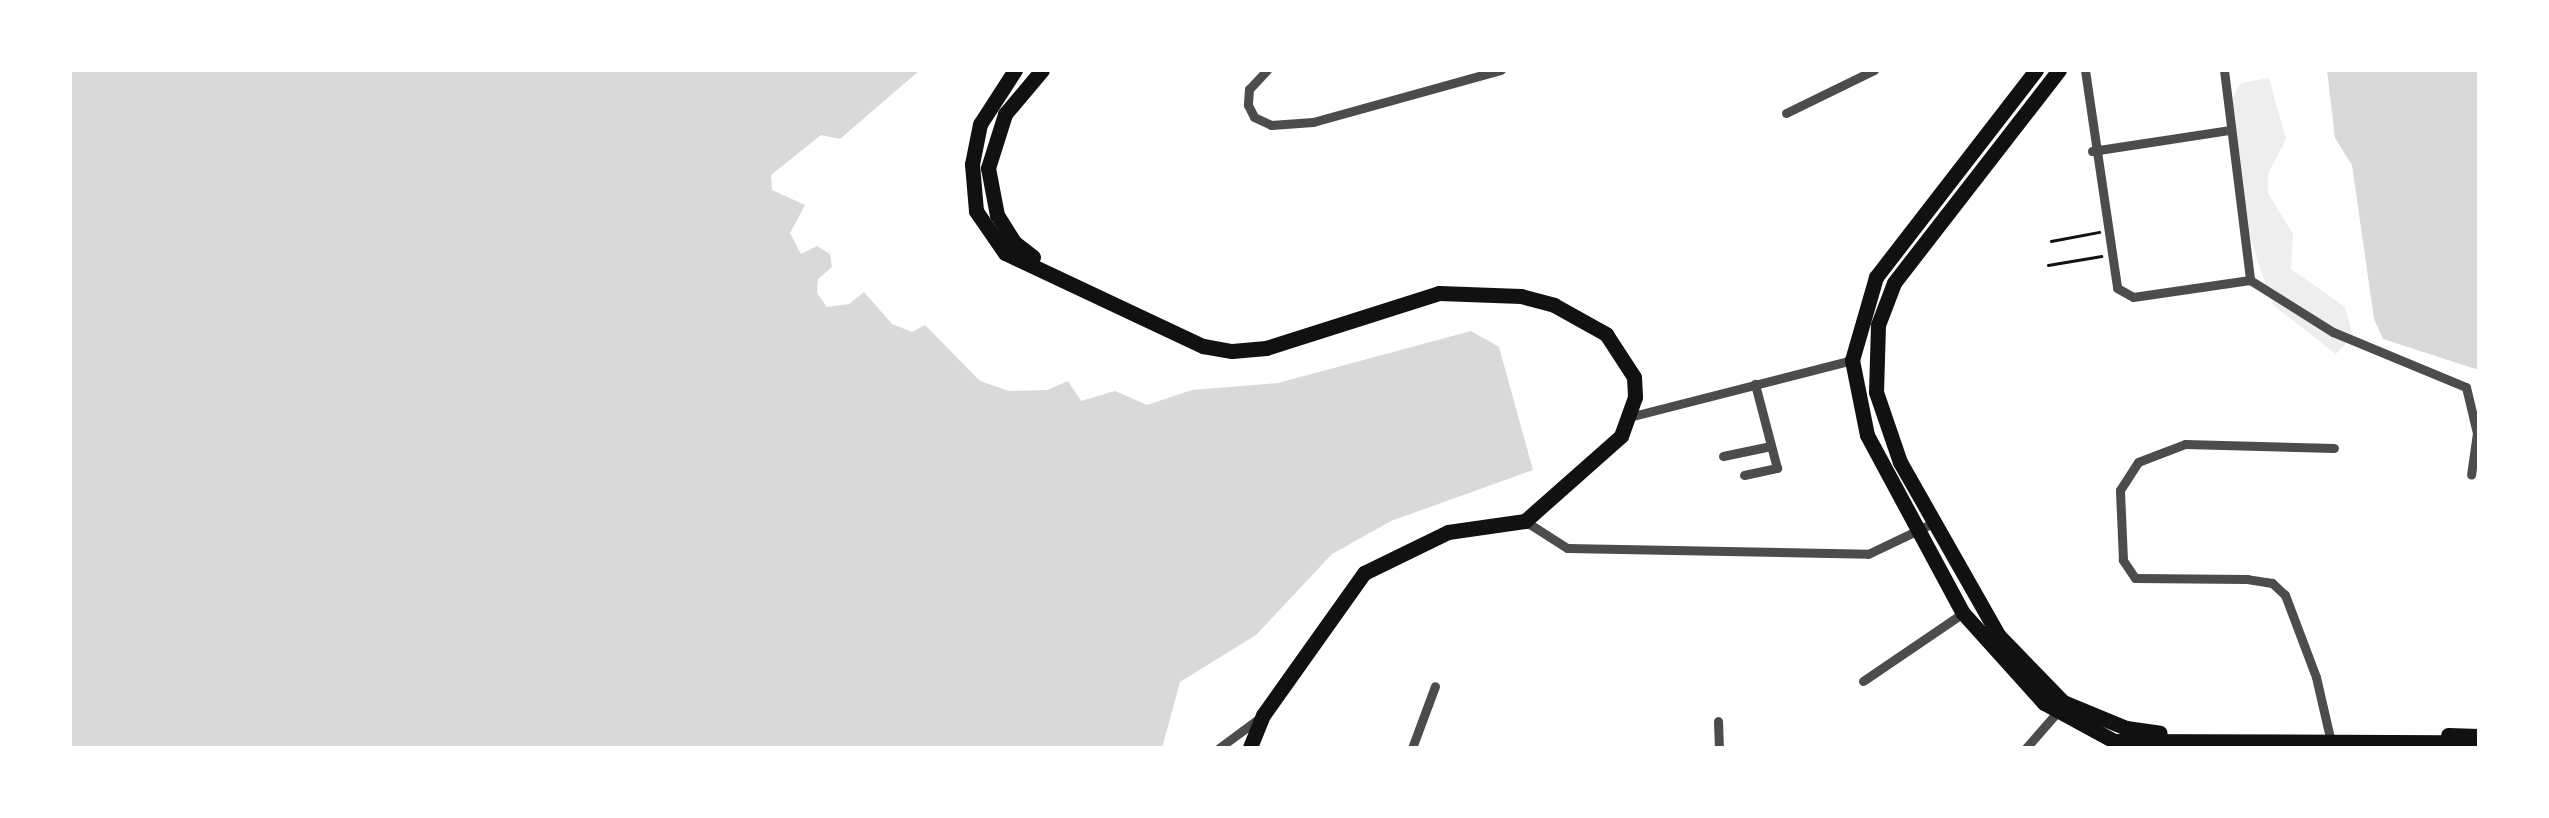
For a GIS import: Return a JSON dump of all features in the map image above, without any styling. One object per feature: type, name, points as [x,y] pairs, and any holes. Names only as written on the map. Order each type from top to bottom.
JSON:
[{"type":"main road","points":[[1014,70],[976,136],[974,204],[1005,252],[1048,268],[1204,346],[1232,351],[1266,348],[1439,293],[1521,296],[1554,305],[1606,334],[1634,377],[1630,417],[1621,436],[1525,521],[1448,532],[1364,573],[1263,715],[1250,748]]},
{"type":"main road","points":[[1042,70],[1020,91],[994,138],[988,195],[1014,242],[1048,268]]},
{"type":"main road","points":[[2036,70],[1876,277],[1852,360],[1867,435],[1998,636],[2061,707]]},
{"type":"main road","points":[[2059,70],[1894,284],[1878,325],[1876,392],[1900,462],[1962,612],[2031,691],[2061,707],[2147,733],[2330,738],[2479,736]]},
{"type":"main road","points":[[2330,738],[2475,748]]},
{"type":"street","points":[[1267,70],[1248,89],[1248,106],[1254,117],[1271,125],[1313,122],[1501,70]]},
{"type":"street","points":[[1786,113],[1874,70]]},
{"type":"street","points":[[2085,70],[2092,151],[2117,288],[2133,297],[2250,280],[2333,332],[2466,386],[2477,433],[2471,475]]},
{"type":"street","points":[[2224,70],[2250,280]]},
{"type":"street","points":[[2092,151],[2230,130]]},
{"type":"street","points":[[1630,417],[1852,360]]},
{"type":"street","points":[[1744,474],[1777,468],[1754,384]]},
{"type":"street","points":[[2330,738],[2285,594],[2272,583],[2246,579],[2162,583],[2135,578],[2123,560],[2120,490],[2138,462],[2185,444],[2334,448]]},
{"type":"street","points":[[1723,456],[1772,446]]},
{"type":"street","points":[[1525,521],[1568,548],[1868,554],[1928,527]]},
{"type":"street","points":[[1863,681],[1962,612]]},
{"type":"street","points":[[1412,748],[1436,686]]},
{"type":"street","points":[[2026,748],[2061,707]]},
{"type":"street","points":[[1220,748],[1263,715]]},
{"type":"street","points":[[1718,721],[1719,746]]},
{"type":"path","points":[[2051,241],[2108,231]]},
{"type":"path","points":[[2048,265],[2112,254]]},
{"type":"shaded area","points":[[70,70],[920,70],[840,139],[821,135],[771,175],[772,190],[805,205],[790,233],[801,254],[817,246],[830,254],[832,267],[818,279],[817,293],[827,307],[849,304],[864,292],[892,324],[912,332],[925,325],[980,381],[1009,391],[1047,390],[1068,381],[1081,401],[1115,391],[1147,405],[1192,390],[1278,383],[1471,331],[1499,347],[1533,470],[1391,521],[1332,554],[1256,635],[1180,682],[1162,748],[70,748]]},
{"type":"shaded area","points":[[2327,70],[2479,70],[2479,370],[2383,339],[2374,319],[2352,165],[2335,138]]},
{"type":"shaded area","points":[[2269,78],[2286,139],[2268,174],[2268,193],[2293,234],[2291,269],[2345,307],[2353,336],[2336,354],[2273,305],[2245,224],[2231,101],[2241,83]]}]
